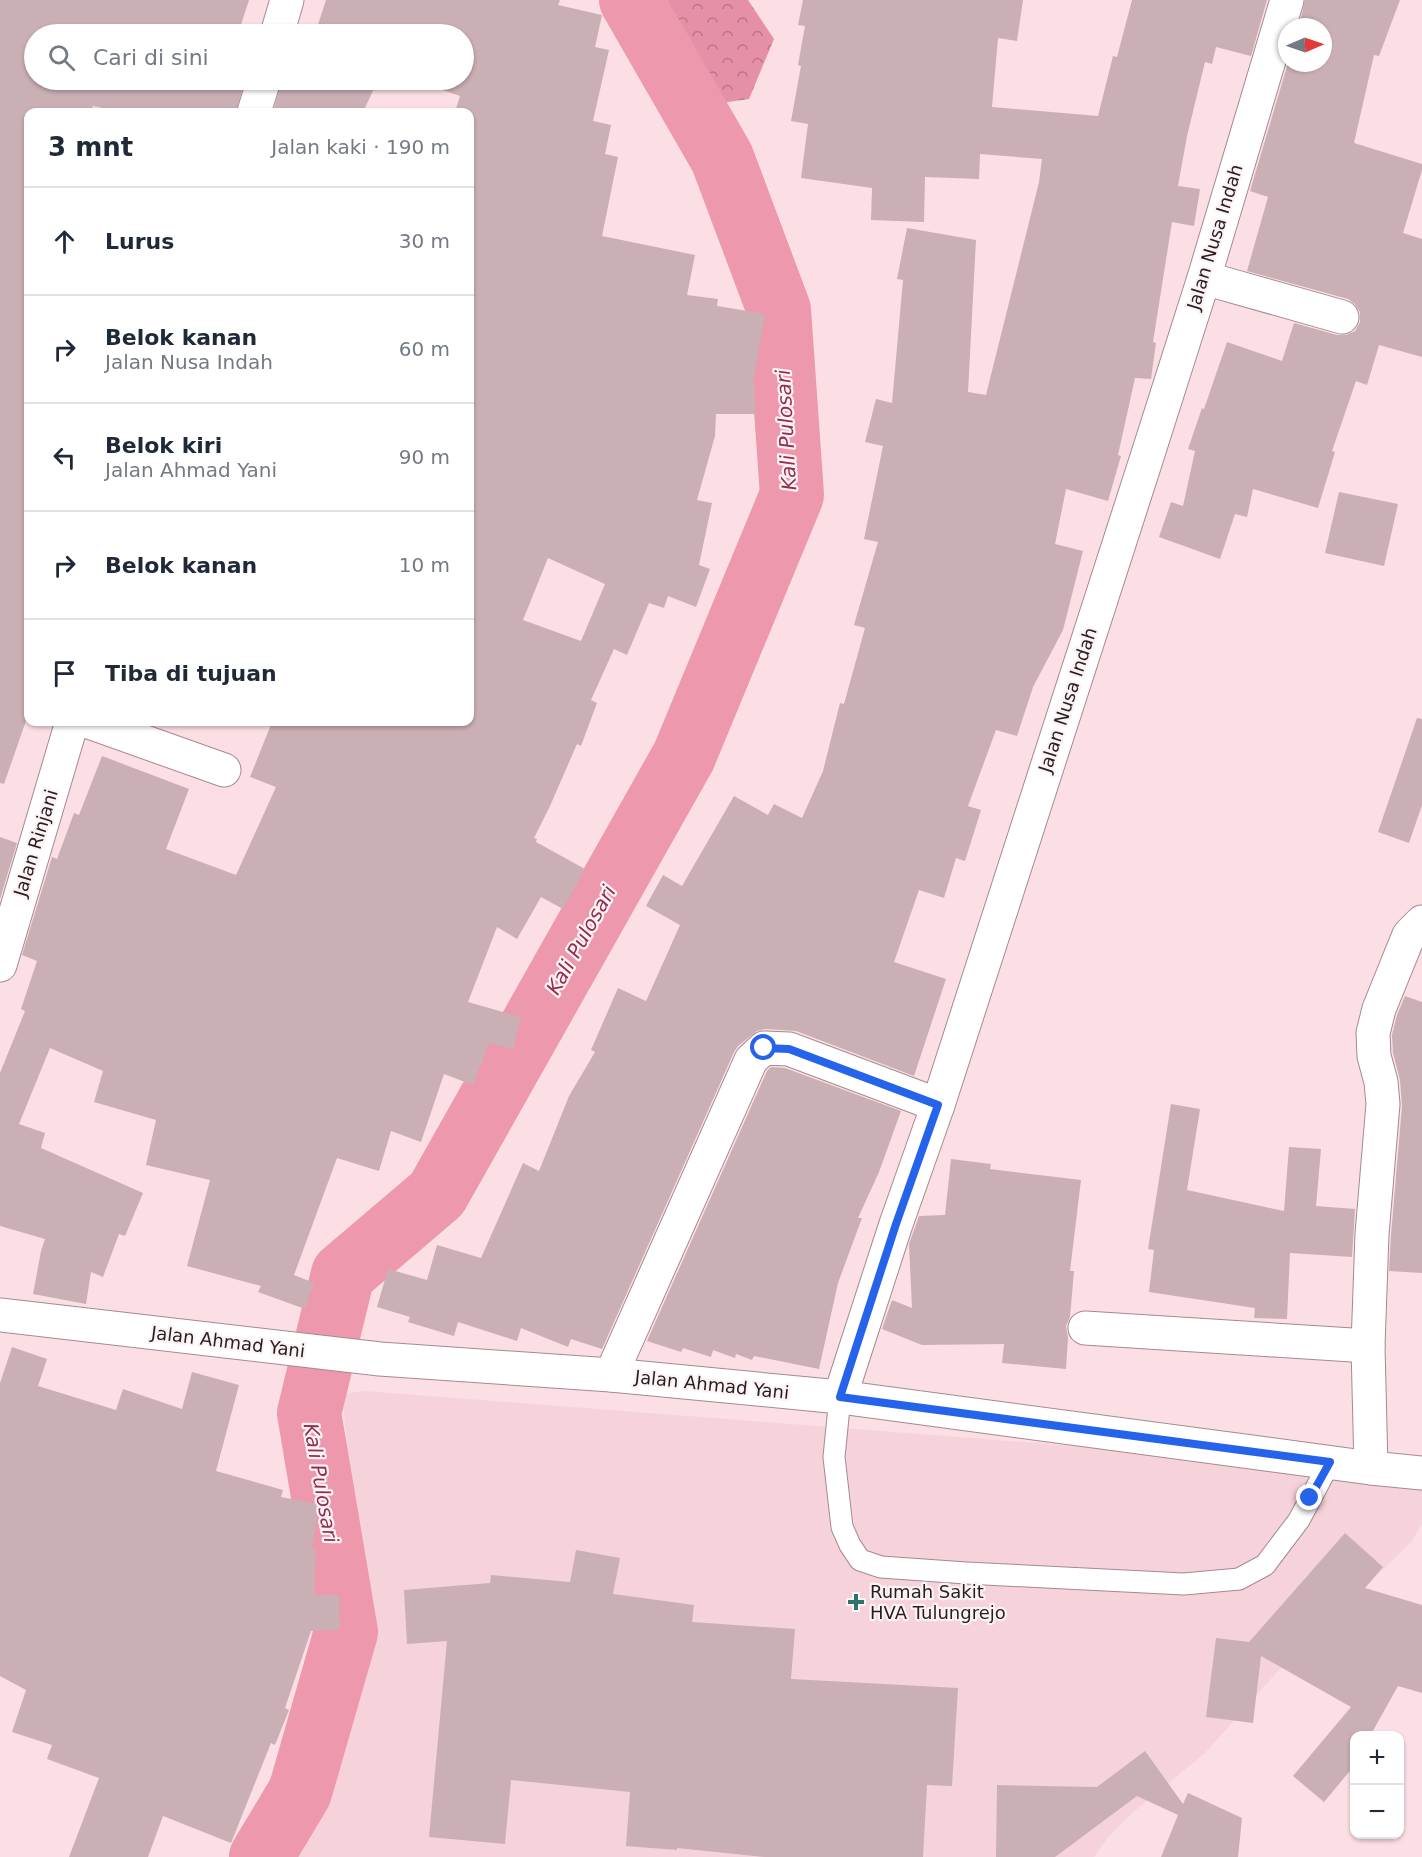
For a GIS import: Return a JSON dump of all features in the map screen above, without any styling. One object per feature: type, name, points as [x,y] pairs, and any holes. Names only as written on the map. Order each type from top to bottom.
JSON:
[{"type":"street","points":[[280,24],[287,0]]},
{"type":"street","name":"Jalan Nusa Indah","points":[[840,1397],[896,1224],[938,1105],[1203,278],[1287,0]]},
{"type":"street","points":[[255,108],[261,90]]},
{"type":"street","points":[[1203,278],[1342,317]]},
{"type":"street","name":"Jalan Rinjani","points":[[0,965],[71,726]]},
{"type":"street","points":[[100,726],[224,770]]},
{"type":"street","points":[[1371,1468],[1368,1346],[1372,1234],[1383,1104],[1381,1082],[1374,1056],[1373,1033],[1379,1010],[1404,946],[1409,935],[1422,922]]},
{"type":"street","points":[[611,1375],[751,1060],[764,1048],[789,1049],[938,1105]]},
{"type":"street","name":"Jalan Ahmad Yani","points":[[0,1316],[380,1359],[611,1375],[840,1397],[1422,1473]]},
{"type":"street","points":[[1085,1328],[1368,1346]]},
{"type":"lane","points":[[840,1397],[834,1457],[842,1527],[860,1560],[881,1567],[1184,1584],[1239,1579],[1265,1565],[1299,1520],[1330,1462]]},
{"type":"shaded area","name":"Rumah Sakit HVA Tulungrejo","points":[[365,1391],[1422,1473],[1422,1524],[1412,1541],[1278,1671],[1205,1753],[1131,1814],[1108,1837],[1094,1857],[238,1857],[369,1663],[342,1394]]},
{"type":"green space","points":[[649,0],[748,0],[774,39],[749,99],[721,103]]},
{"type":"building","points":[[0,0],[249,0],[241,24],[24,24],[24,90],[242,90],[237,108],[103,108],[93,106],[92,108],[24,108],[24,726],[4,784],[0,783]]},
{"type":"building","points":[[326,0],[560,0],[558,5],[602,15],[595,47],[609,50],[593,121],[611,125],[605,154],[618,157],[602,236],[695,255],[687,295],[718,299],[717,306],[765,314],[754,378],[755,414],[716,414],[715,436],[697,500],[712,503],[699,565],[710,569],[696,607],[668,596],[664,608],[649,603],[627,655],[614,649],[591,700],[597,703],[581,746],[577,744],[534,838],[537,839],[536,842],[585,869],[563,909],[541,897],[517,939],[497,927],[468,1002],[521,1017],[513,1049],[489,1043],[473,1085],[444,1074],[421,1142],[391,1131],[379,1171],[337,1158],[294,1275],[314,1283],[305,1309],[258,1292],[261,1286],[187,1266],[210,1180],[146,1165],[156,1120],[94,1102],[103,1071],[50,1048],[19,1124],[45,1133],[41,1148],[143,1193],[125,1236],[119,1234],[103,1277],[91,1272],[86,1304],[33,1294],[45,1239],[0,1226],[0,1073],[25,1011],[21,1009],[37,961],[22,955],[52,857],[57,859],[74,813],[79,815],[102,756],[189,789],[166,849],[236,875],[276,787],[250,777],[270,726],[474,726],[474,108],[456,108],[460,96],[442,90],[474,90],[474,24],[318,24]],"holes":[[[548,558],[605,584],[581,641],[523,620]]]},
{"type":"building","points":[[803,0],[1023,0],[1017,41],[998,38],[992,107],[1098,116],[1113,56],[1117,57],[1132,0],[1267,0],[1251,56],[1216,47],[1212,64],[1205,62],[1187,136],[1178,186],[1200,189],[1194,226],[1172,222],[1153,342],[1156,343],[1151,379],[1135,378],[1118,455],[1121,456],[1108,501],[1066,489],[1055,544],[1083,551],[1063,630],[1033,687],[1017,736],[996,730],[968,806],[981,810],[965,861],[956,858],[944,898],[919,890],[894,962],[946,979],[914,1076],[796,1031],[765,1029],[757,1031],[734,1052],[602,1349],[571,1339],[568,1347],[521,1328],[517,1341],[458,1322],[454,1336],[408,1322],[410,1317],[377,1307],[388,1269],[427,1280],[437,1245],[481,1258],[523,1163],[539,1171],[569,1096],[595,1052],[591,1050],[618,988],[646,1001],[680,925],[646,906],[663,875],[682,886],[734,796],[768,815],[774,804],[802,818],[823,771],[840,703],[844,704],[865,628],[854,625],[878,542],[864,539],[883,446],[865,442],[876,399],[892,403],[903,280],[897,279],[907,228],[976,240],[968,392],[986,395],[1039,182],[1042,159],[980,154],[979,179],[925,177],[924,222],[871,220],[872,188],[801,178],[808,124],[791,121],[801,66],[798,65],[805,26],[798,25]]},
{"type":"building","points":[[1305,0],[1400,0],[1379,56],[1374,55],[1354,143],[1422,164],[1403,233],[1422,239],[1422,357],[1379,345],[1367,385],[1356,381],[1332,451],[1335,452],[1318,508],[1253,489],[1247,517],[1235,514],[1220,559],[1159,537],[1171,502],[1183,506],[1195,451],[1188,449],[1227,342],[1282,361],[1294,323],[1337,335],[1346,335],[1355,331],[1360,322],[1360,312],[1348,299],[1247,271],[1268,197],[1250,191],[1285,72],[1332,72],[1332,18],[1301,18]]},
{"type":"building","points":[[279,90],[373,90],[365,108],[274,108]]},
{"type":"building","points":[[1339,492],[1398,504],[1384,566],[1325,553]]},
{"type":"building","points":[[1417,718],[1422,719],[1422,805],[1409,843],[1378,832]]},
{"type":"building","points":[[0,837],[17,843],[0,899]]},
{"type":"building","points":[[1405,996],[1422,1002],[1422,1273],[1389,1271],[1402,1106],[1392,1035]]},
{"type":"building","points":[[771,1067],[785,1068],[901,1111],[879,1172],[858,1218],[862,1218],[838,1283],[819,1369],[754,1356],[752,1360],[736,1354],[735,1358],[713,1350],[711,1357],[683,1348],[681,1352],[647,1341],[767,1071]]},
{"type":"building","points":[[1171,1104],[1200,1109],[1187,1190],[1284,1211],[1289,1147],[1321,1149],[1316,1206],[1355,1209],[1352,1257],[1290,1253],[1287,1319],[1254,1318],[1255,1308],[1149,1292],[1154,1250],[1148,1249]]},
{"type":"building","points":[[951,1159],[991,1164],[990,1169],[1081,1180],[1070,1271],[1074,1271],[1070,1317],[1066,1326],[1068,1337],[1066,1369],[1002,1363],[1004,1344],[922,1345],[882,1329],[892,1300],[912,1308],[909,1244],[919,1216],[945,1215]]},
{"type":"building","points":[[12,1347],[47,1359],[38,1386],[116,1410],[123,1389],[182,1409],[192,1372],[239,1385],[216,1471],[283,1490],[281,1497],[319,1504],[312,1549],[316,1549],[314,1595],[339,1595],[340,1630],[311,1631],[285,1708],[289,1710],[275,1745],[271,1743],[231,1843],[163,1816],[148,1857],[69,1857],[99,1778],[47,1759],[52,1745],[12,1732],[26,1690],[0,1676],[0,1383]]},
{"type":"building","points":[[1345,1533],[1383,1567],[1365,1588],[1422,1605],[1422,1693],[1398,1686],[1373,1731],[1350,1731],[1350,1771],[1324,1802],[1293,1776],[1351,1707],[1261,1656],[1253,1723],[1206,1717],[1216,1638],[1249,1642]]},
{"type":"building","points":[[576,1550],[620,1558],[613,1594],[694,1605],[692,1622],[795,1629],[791,1679],[958,1688],[952,1786],[927,1785],[923,1857],[765,1857],[677,1848],[677,1850],[626,1846],[630,1792],[511,1780],[505,1844],[429,1837],[447,1641],[407,1644],[404,1590],[490,1583],[491,1575],[570,1582]]},
{"type":"building","points":[[1145,1751],[1183,1804],[1188,1793],[1242,1818],[1238,1857],[1161,1857],[1178,1815],[1137,1796],[1055,1857],[996,1857],[997,1785],[1097,1787]]},
{"type":"waterway","name":"Kali Pulosari","points":[[261,1857],[300,1792],[346,1632],[309,1413],[343,1274],[437,1194],[684,756],[792,495],[779,310],[722,158],[631,0]]},
{"type":"place","name":"Rumah Sakit HVA Tulungrejo","points":[[856,1602]]},
{"type":"route","points":[[764,1048],[789,1049],[938,1105],[896,1224],[840,1397],[1330,1462],[1310,1498]]}]
